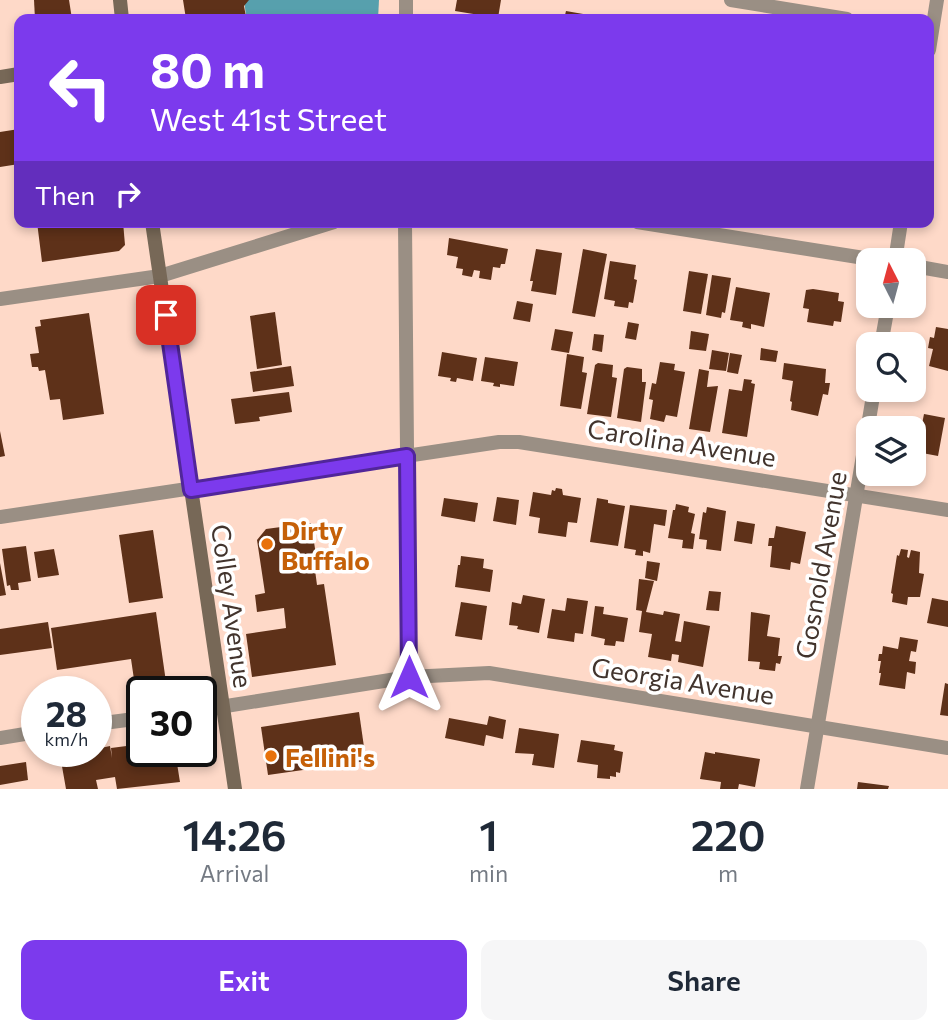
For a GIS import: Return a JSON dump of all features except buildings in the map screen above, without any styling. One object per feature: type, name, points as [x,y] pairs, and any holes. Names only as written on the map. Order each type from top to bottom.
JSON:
[{"type":"main road","name":"Colley Avenue","points":[[153,228],[235,789]]},
{"type":"street","points":[[731,0],[816,14]]},
{"type":"street","points":[[0,299],[160,276],[315,228]]},
{"type":"street","points":[[405,228],[409,677]]},
{"type":"street","points":[[675,228],[856,257]]},
{"type":"street","points":[[897,248],[900,228]]},
{"type":"street","points":[[926,268],[948,272]]},
{"type":"street","name":"Gosnold Avenue","points":[[807,789],[872,402]]},
{"type":"street","name":"Carolina Avenue","points":[[0,517],[499,442],[519,442],[948,510]]},
{"type":"street","name":"Georgia Avenue","points":[[217,708],[409,677],[489,673],[948,748]]},
{"type":"street","points":[[0,738],[21,735]]},
{"type":"water","points":[[244,0],[379,0],[378,14],[246,14]]},
{"type":"place","name":"Dirty Buffalo","points":[[267,544]]},
{"type":"place","name":"Fellini's","points":[[271,756]]},
{"type":"route","points":[[166,315],[191,490],[407,456],[409,677]]}]
